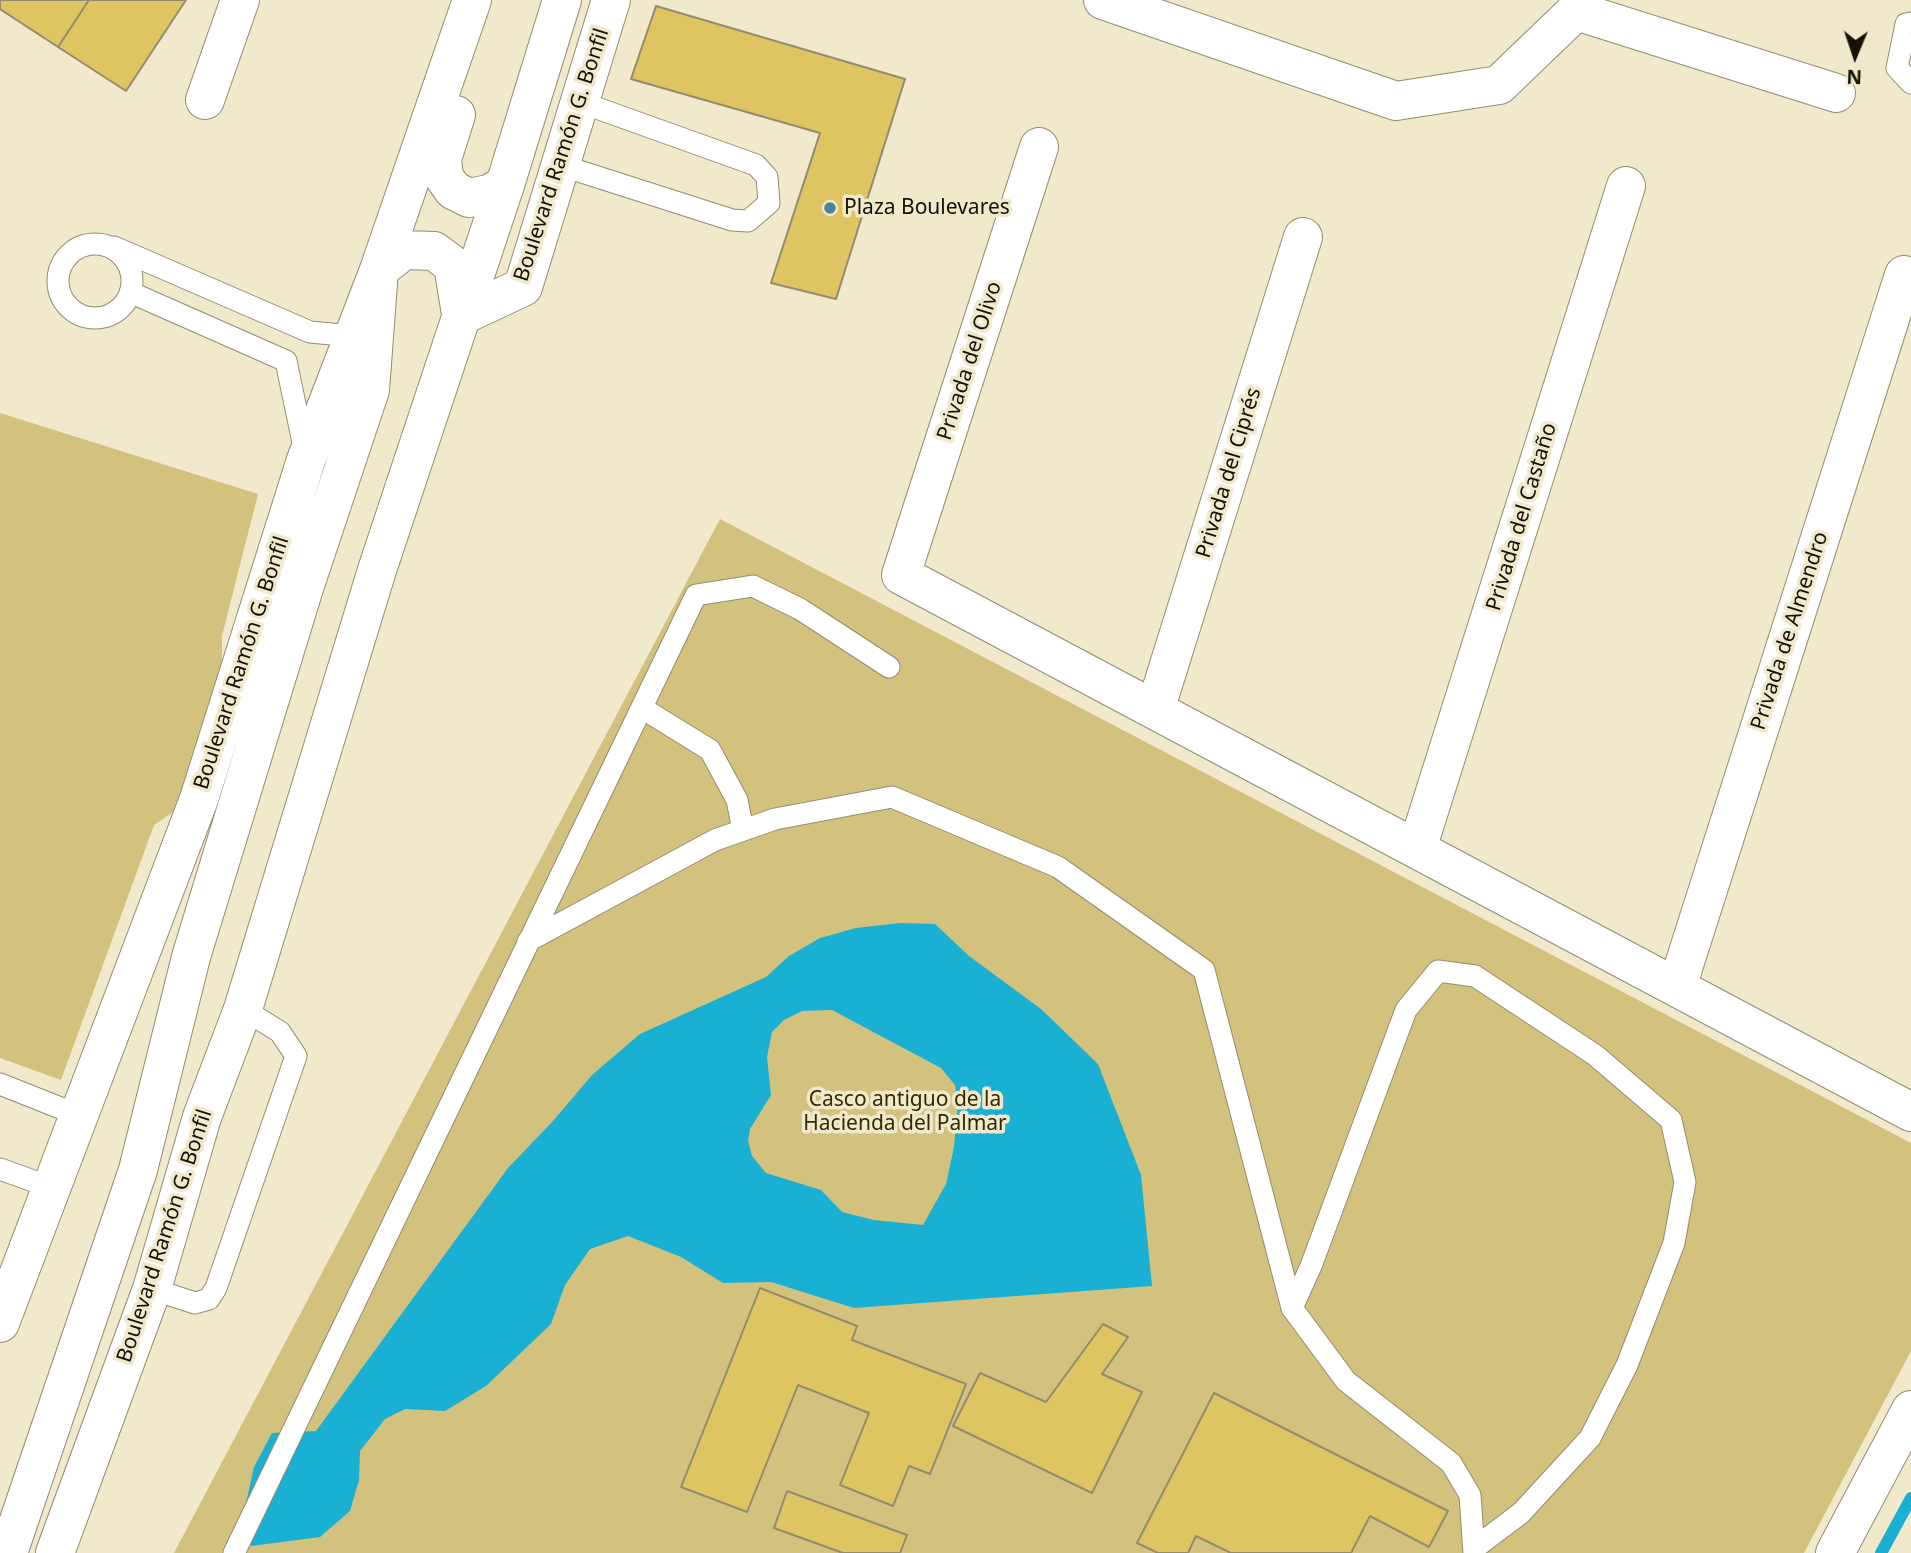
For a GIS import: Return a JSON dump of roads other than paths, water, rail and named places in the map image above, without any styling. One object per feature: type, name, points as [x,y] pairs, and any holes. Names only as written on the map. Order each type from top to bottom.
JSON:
[{"type":"main road","points":[[205,100],[240,0]]},
{"type":"main road","name":"Boulevard Ramón G. Bonfil","points":[[0,1323],[199,799],[306,460],[379,270],[472,0]]},
{"type":"main road","points":[[494,0],[442,159],[444,177],[453,190],[470,198],[489,194],[505,184]]},
{"type":"main road","name":"Boulevard Ramón G. Bonfil","points":[[55,1553],[152,1289],[202,1117],[243,1009],[377,570],[505,184],[562,0]]},
{"type":"main road","name":"Boulevard Ramón G. Bonfil","points":[[461,316],[523,287],[611,0]]},
{"type":"main road","points":[[1104,0],[1396,101],[1499,85],[1577,6],[1836,93]]},
{"type":"main road","name":"Privada del Olivo","points":[[1039,147],[901,575],[1155,710]]},
{"type":"main road","name":"Privada del Castaño","points":[[1418,849],[1626,186]]},
{"type":"main road","name":"Privada del Ciprés","points":[[1155,710],[1303,236]]},
{"type":"main road","points":[[8,1553],[138,1170],[191,957],[304,588],[370,390],[379,270],[404,250],[434,251],[453,265],[461,316]]},
{"type":"main road","name":"Privada de Almendro","points":[[1677,987],[1904,275]]},
{"type":"main road","points":[[1155,710],[1911,1112]]},
{"type":"main road","points":[[22,1553],[202,1117]]},
{"type":"main road","points":[[1835,1553],[1900,1456],[1911,1410]]},
{"type":"lane","points":[[1911,23],[1906,24],[1897,68],[1911,83]]},
{"type":"lane","points":[[561,165],[732,220],[748,221],[769,203],[767,177],[757,165],[580,102]]},
{"type":"lane","points":[[114,247],[132,267],[132,293],[116,314],[89,319],[66,307],[56,282],[65,257],[87,243],[114,247],[310,332],[353,336]]},
{"type":"lane","points":[[132,293],[286,361]]},
{"type":"lane","points":[[286,361],[310,332]]},
{"type":"lane","points":[[286,361],[306,460]]},
{"type":"lane","points":[[234,1553],[696,595],[753,586],[800,609],[889,667]]},
{"type":"lane","points":[[642,708],[710,750],[737,800],[743,830]]},
{"type":"lane","points":[[528,941],[716,839],[775,819],[892,797],[1058,867],[1204,970],[1292,1308],[1346,1381],[1451,1463],[1470,1495],[1475,1550]]},
{"type":"lane","points":[[1292,1308],[1316,1254],[1406,1010],[1438,971],[1475,976],[1595,1055],[1671,1120],[1685,1182],[1674,1243],[1627,1365],[1590,1438],[1521,1513],[1475,1550]]},
{"type":"lane","points":[[152,1289],[195,1303],[209,1299],[216,1288],[296,1056],[280,1032],[243,1009]]},
{"type":"lane","points":[[0,1084],[78,1115]]},
{"type":"lane","points":[[0,1168],[50,1187]]},
{"type":"water","points":[[900,923],[935,924],[969,956],[1041,1009],[1098,1064],[1141,1175],[1152,1286],[854,1308],[771,1282],[723,1283],[681,1257],[628,1236],[590,1249],[565,1285],[551,1324],[486,1386],[445,1411],[405,1409],[385,1419],[360,1451],[359,1480],[350,1511],[320,1537],[251,1546],[244,1512],[254,1467],[272,1433],[316,1431],[508,1168],[592,1075],[640,1034],[766,977],[789,956],[820,938],[856,928]],"holes":[[[832,1010],[941,1068],[955,1085],[958,1104],[954,1147],[946,1184],[923,1225],[874,1220],[842,1212],[821,1190],[766,1173],[752,1156],[748,1141],[750,1129],[771,1095],[767,1057],[772,1032],[784,1020],[802,1011]]]},
{"type":"waterway","points":[[1881,1553],[1911,1498]]},
{"type":"place","name":"Plaza Boulevares","points":[[830,208]]},
{"type":"park label","name":"Casco antiguo de la Hacienda del Palmar","points":[[905,1112]]}]
